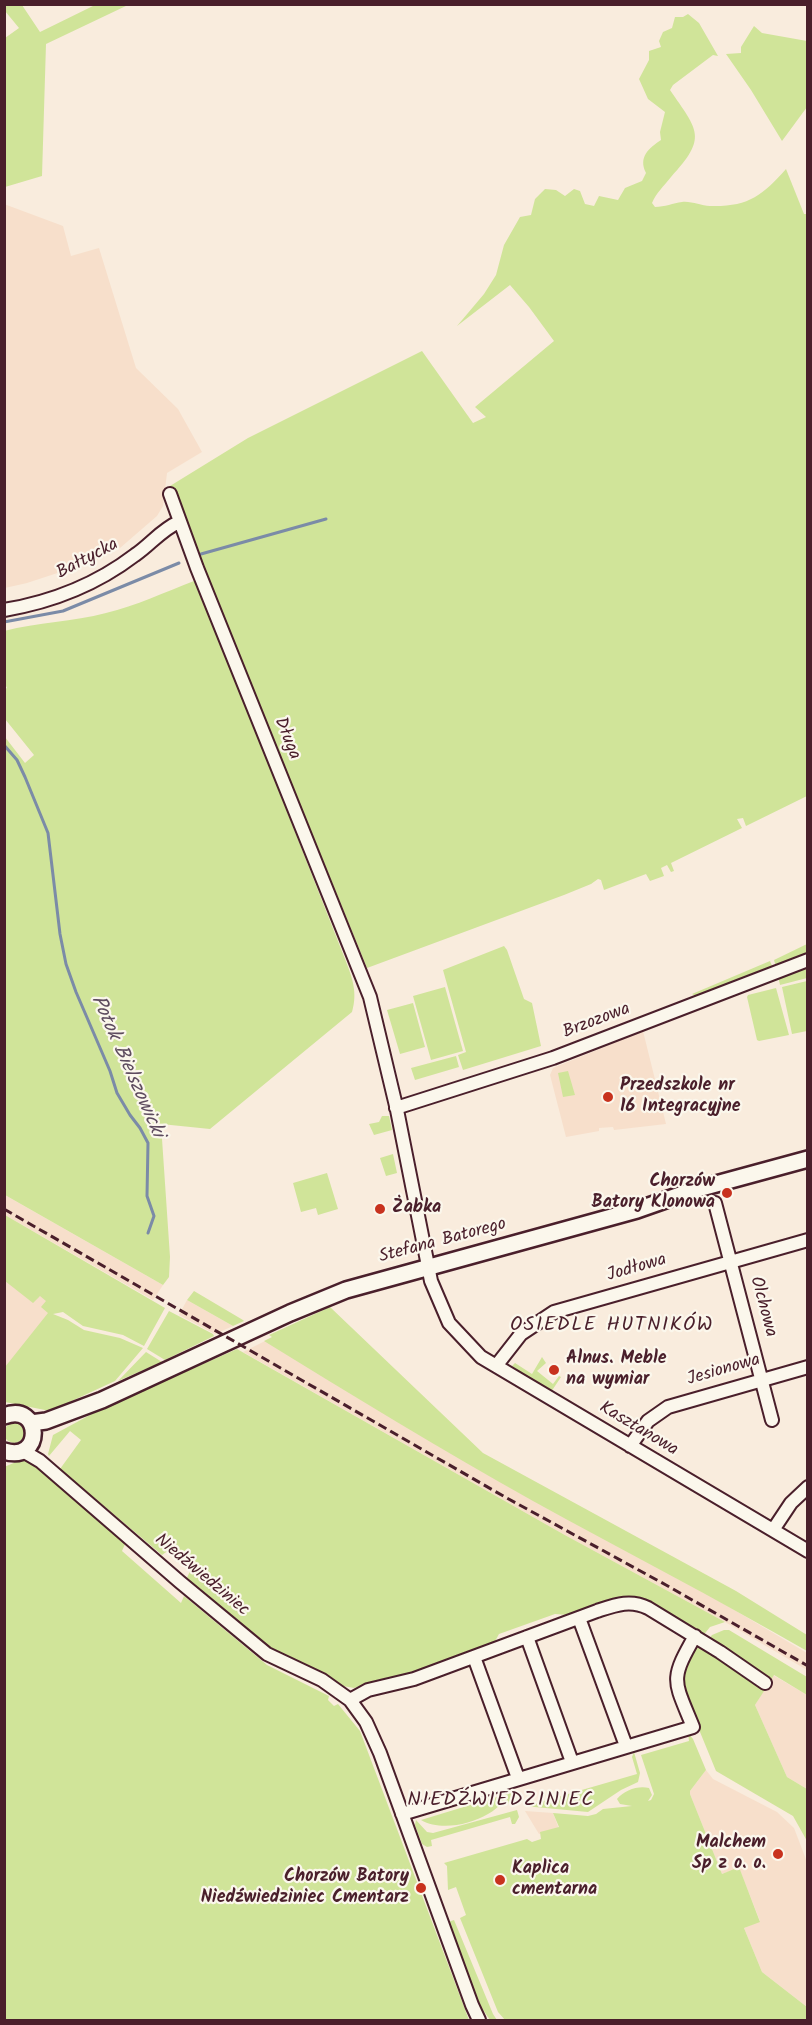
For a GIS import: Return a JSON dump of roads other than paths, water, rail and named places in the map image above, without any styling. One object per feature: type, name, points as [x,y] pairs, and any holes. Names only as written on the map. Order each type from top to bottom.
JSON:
[{"type":"street","name":"Długa","points":[[170,494],[179,522],[370,997],[396,1108]]},
{"type":"street","name":"Bałtycka","points":[[4,610],[41,601],[92,582],[136,555],[179,522]]},
{"type":"street","name":"Brzozowa","points":[[396,1108],[553,1058],[807,960]]},
{"type":"street","points":[[396,1108],[427,1267]]},
{"type":"street","name":"Stefana Batorego","points":[[19,1445],[46,1421],[102,1400],[329,1297],[427,1267],[637,1210],[694,1190],[807,1159]]},
{"type":"street","name":"Olchowa","points":[[715,1203],[772,1420]]},
{"type":"street","name":"Jodłowa","points":[[496,1366],[521,1334],[554,1312],[807,1240]]},
{"type":"street","name":"Kasztanowa","points":[[427,1267],[449,1323],[474,1351],[807,1551]]},
{"type":"street","name":"Jesionowa","points":[[630,1446],[648,1421],[668,1407],[807,1367]]},
{"type":"street","points":[[4,1416],[22,1415],[19,1445]]},
{"type":"street","name":"Niedźwiedziniec","points":[[19,1445],[250,1641],[277,1660],[322,1680],[350,1700],[374,1737],[479,2020]]},
{"type":"street","points":[[773,1530],[791,1503],[807,1486]]},
{"type":"street","points":[[350,1700],[368,1690],[414,1679],[612,1605],[626,1603],[648,1608],[765,1683]]},
{"type":"street","points":[[579,1618],[626,1746]]},
{"type":"street","points":[[402,1814],[693,1727],[678,1690],[676,1673],[695,1636]]},
{"type":"street","points":[[527,1637],[572,1762]]},
{"type":"street","points":[[474,1657],[518,1778]]},
{"type":"waterway","name":"Potok Bielszowicki","points":[[201,554],[326,519]]},
{"type":"waterway","name":"Potok Bielszowicki","points":[[4,622],[63,611],[179,563]]},
{"type":"waterway","name":"Potok Bielszowicki","points":[[4,745],[17,760],[48,833],[60,934],[66,964],[76,992],[117,1093],[148,1143],[147,1196],[154,1216],[148,1233]]},
{"type":"railway","points":[[4,1209],[505,1497],[808,1666]]},
{"type":"place","name":"Przedszkole nr 16 Integracyjne","points":[[608,1097]]},
{"type":"place","name":"Chorzów Batory Klonowa","points":[[727,1193]]},
{"type":"place","name":"Żabka","points":[[380,1209]]},
{"type":"place","name":"Alnus. Meble na wymiar","points":[[554,1370]]},
{"type":"place","name":"Malchem Sp z o. o.","points":[[778,1854]]},
{"type":"place","name":"Kaplica cmentarna","points":[[500,1880]]},
{"type":"place","name":"Chorzów Batory Niedźwiedziniec Cmentarz","points":[[421,1888]]},
{"type":"district","name":"OSIEDLE HUTNIKÓW","points":[[612,1327]]},
{"type":"district","name":"NIEDŹWIEDZINIEC","points":[[501,1802]]}]
